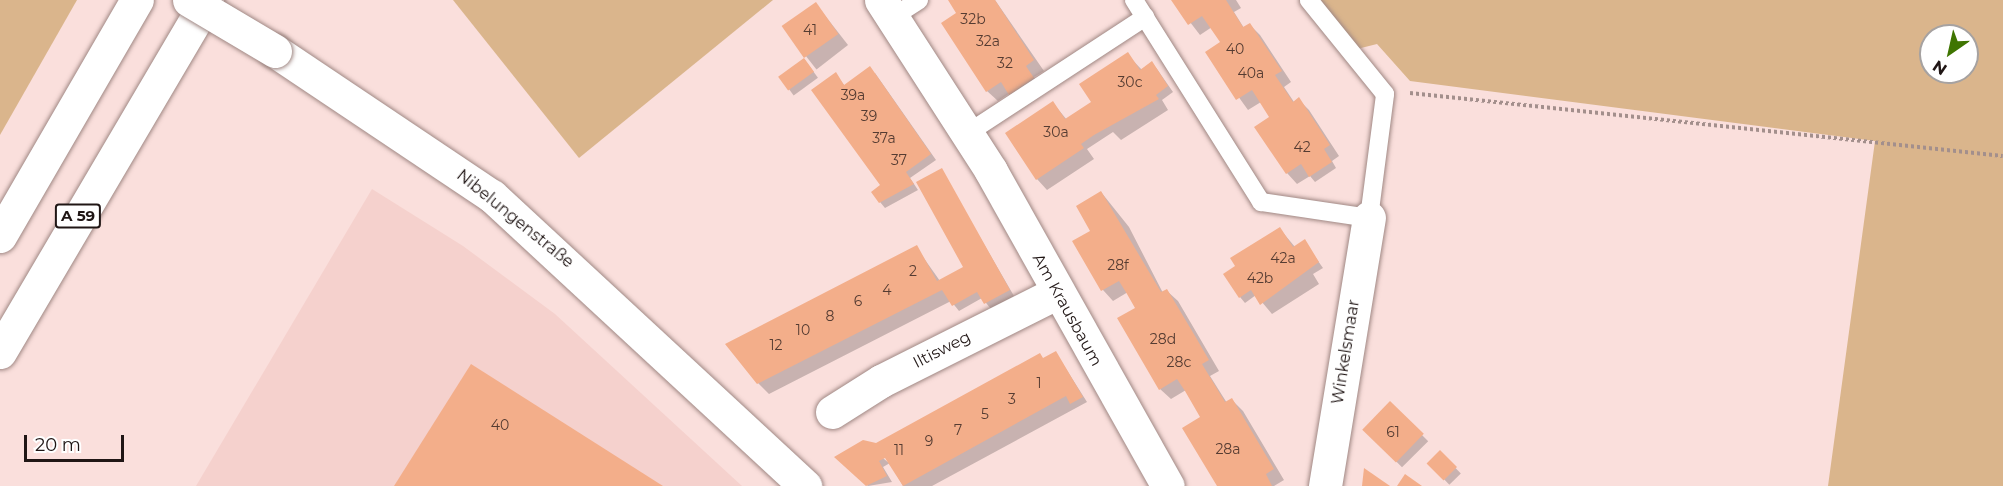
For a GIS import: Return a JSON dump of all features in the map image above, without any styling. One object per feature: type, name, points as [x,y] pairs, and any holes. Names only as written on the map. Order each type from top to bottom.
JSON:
[{"type":"main road","points":[[0,236],[137,0]]},
{"type":"main road","name":"Nibelungenstraße","points":[[189,0],[275,51],[492,196],[805,486]]},
{"type":"main road","name":"A 59","points":[[0,352],[207,0]]},
{"type":"main road","name":"Am Krausbaum","points":[[898,6],[1056,293],[1168,486]]},
{"type":"main road","name":"Winkelsmaar","points":[[1325,486],[1369,218]]},
{"type":"main road","name":"Iltisweg","points":[[832,412],[881,381],[1056,293]]},
{"type":"lane","points":[[1134,0],[1261,202],[1369,218],[1385,94],[1309,0]]},
{"type":"lane","points":[[968,133],[1145,17]]},
{"type":"path","points":[[1385,94],[1448,95],[2003,156]]},
{"type":"shaded area","points":[[0,0],[77,0],[0,135]]},
{"type":"shaded area","points":[[453,0],[773,0],[579,158]]},
{"type":"shaded area","points":[[1321,0],[2003,0],[2003,486],[1828,486],[1875,141],[1410,81],[1377,44],[1357,49]]},
{"type":"shaded area","points":[[372,189],[463,246],[555,314],[742,486],[196,486]]},
{"type":"building","points":[[948,0],[995,0],[1034,60],[1026,66],[1034,78],[1009,95],[1001,82],[986,92],[941,23],[956,13]]},
{"type":"building","points":[[1171,0],[1226,0],[1243,27],[1250,23],[1282,71],[1275,75],[1293,102],[1299,97],[1330,145],[1324,149],[1332,162],[1309,177],[1301,164],[1286,174],[1254,127],[1269,117],[1252,90],[1236,100],[1205,52],[1220,42],[1202,16],[1188,25]]},
{"type":"building","points":[[816,2],[838,34],[804,58],[782,26]]},
{"type":"building","points":[[1128,52],[1140,70],[1152,61],[1168,86],[1156,95],[1159,99],[1094,135],[1081,144],[1084,148],[1036,180],[1005,133],[1053,101],[1065,119],[1091,102],[1079,84]]},
{"type":"building","points":[[804,58],[814,72],[788,91],[778,77]]},
{"type":"building","points":[[870,66],[931,154],[906,172],[914,184],[879,203],[871,192],[880,185],[811,90],[836,72],[844,85]]},
{"type":"building","points":[[942,168],[1010,290],[984,304],[977,292],[952,306],[942,290],[757,384],[725,344],[917,245],[937,281],[963,267],[916,182]]},
{"type":"building","points":[[1101,191],[1161,292],[1167,289],[1195,336],[1209,360],[1202,364],[1225,402],[1232,398],[1274,469],[1266,474],[1272,486],[1217,486],[1182,428],[1200,417],[1185,391],[1177,379],[1159,390],[1117,318],[1135,308],[1127,294],[1119,281],[1101,291],[1072,241],[1090,231],[1076,206]]},
{"type":"building","points":[[1280,227],[1293,247],[1305,239],[1319,262],[1260,305],[1251,290],[1239,298],[1223,274],[1235,266],[1230,258]]},
{"type":"building","points":[[1056,351],[1083,397],[1070,404],[1066,396],[903,486],[885,458],[879,461],[887,476],[866,486],[834,457],[863,440],[876,443],[1040,353],[1043,358]]},
{"type":"building","points":[[471,364],[663,486],[394,486]]},
{"type":"building","points":[[1390,401],[1424,434],[1396,462],[1362,430]]},
{"type":"building","points":[[1440,450],[1457,467],[1444,480],[1427,463]]},
{"type":"building","points":[[1364,468],[1390,486],[1362,486]]},
{"type":"building","points":[[1405,474],[1422,486],[1397,486]]}]
